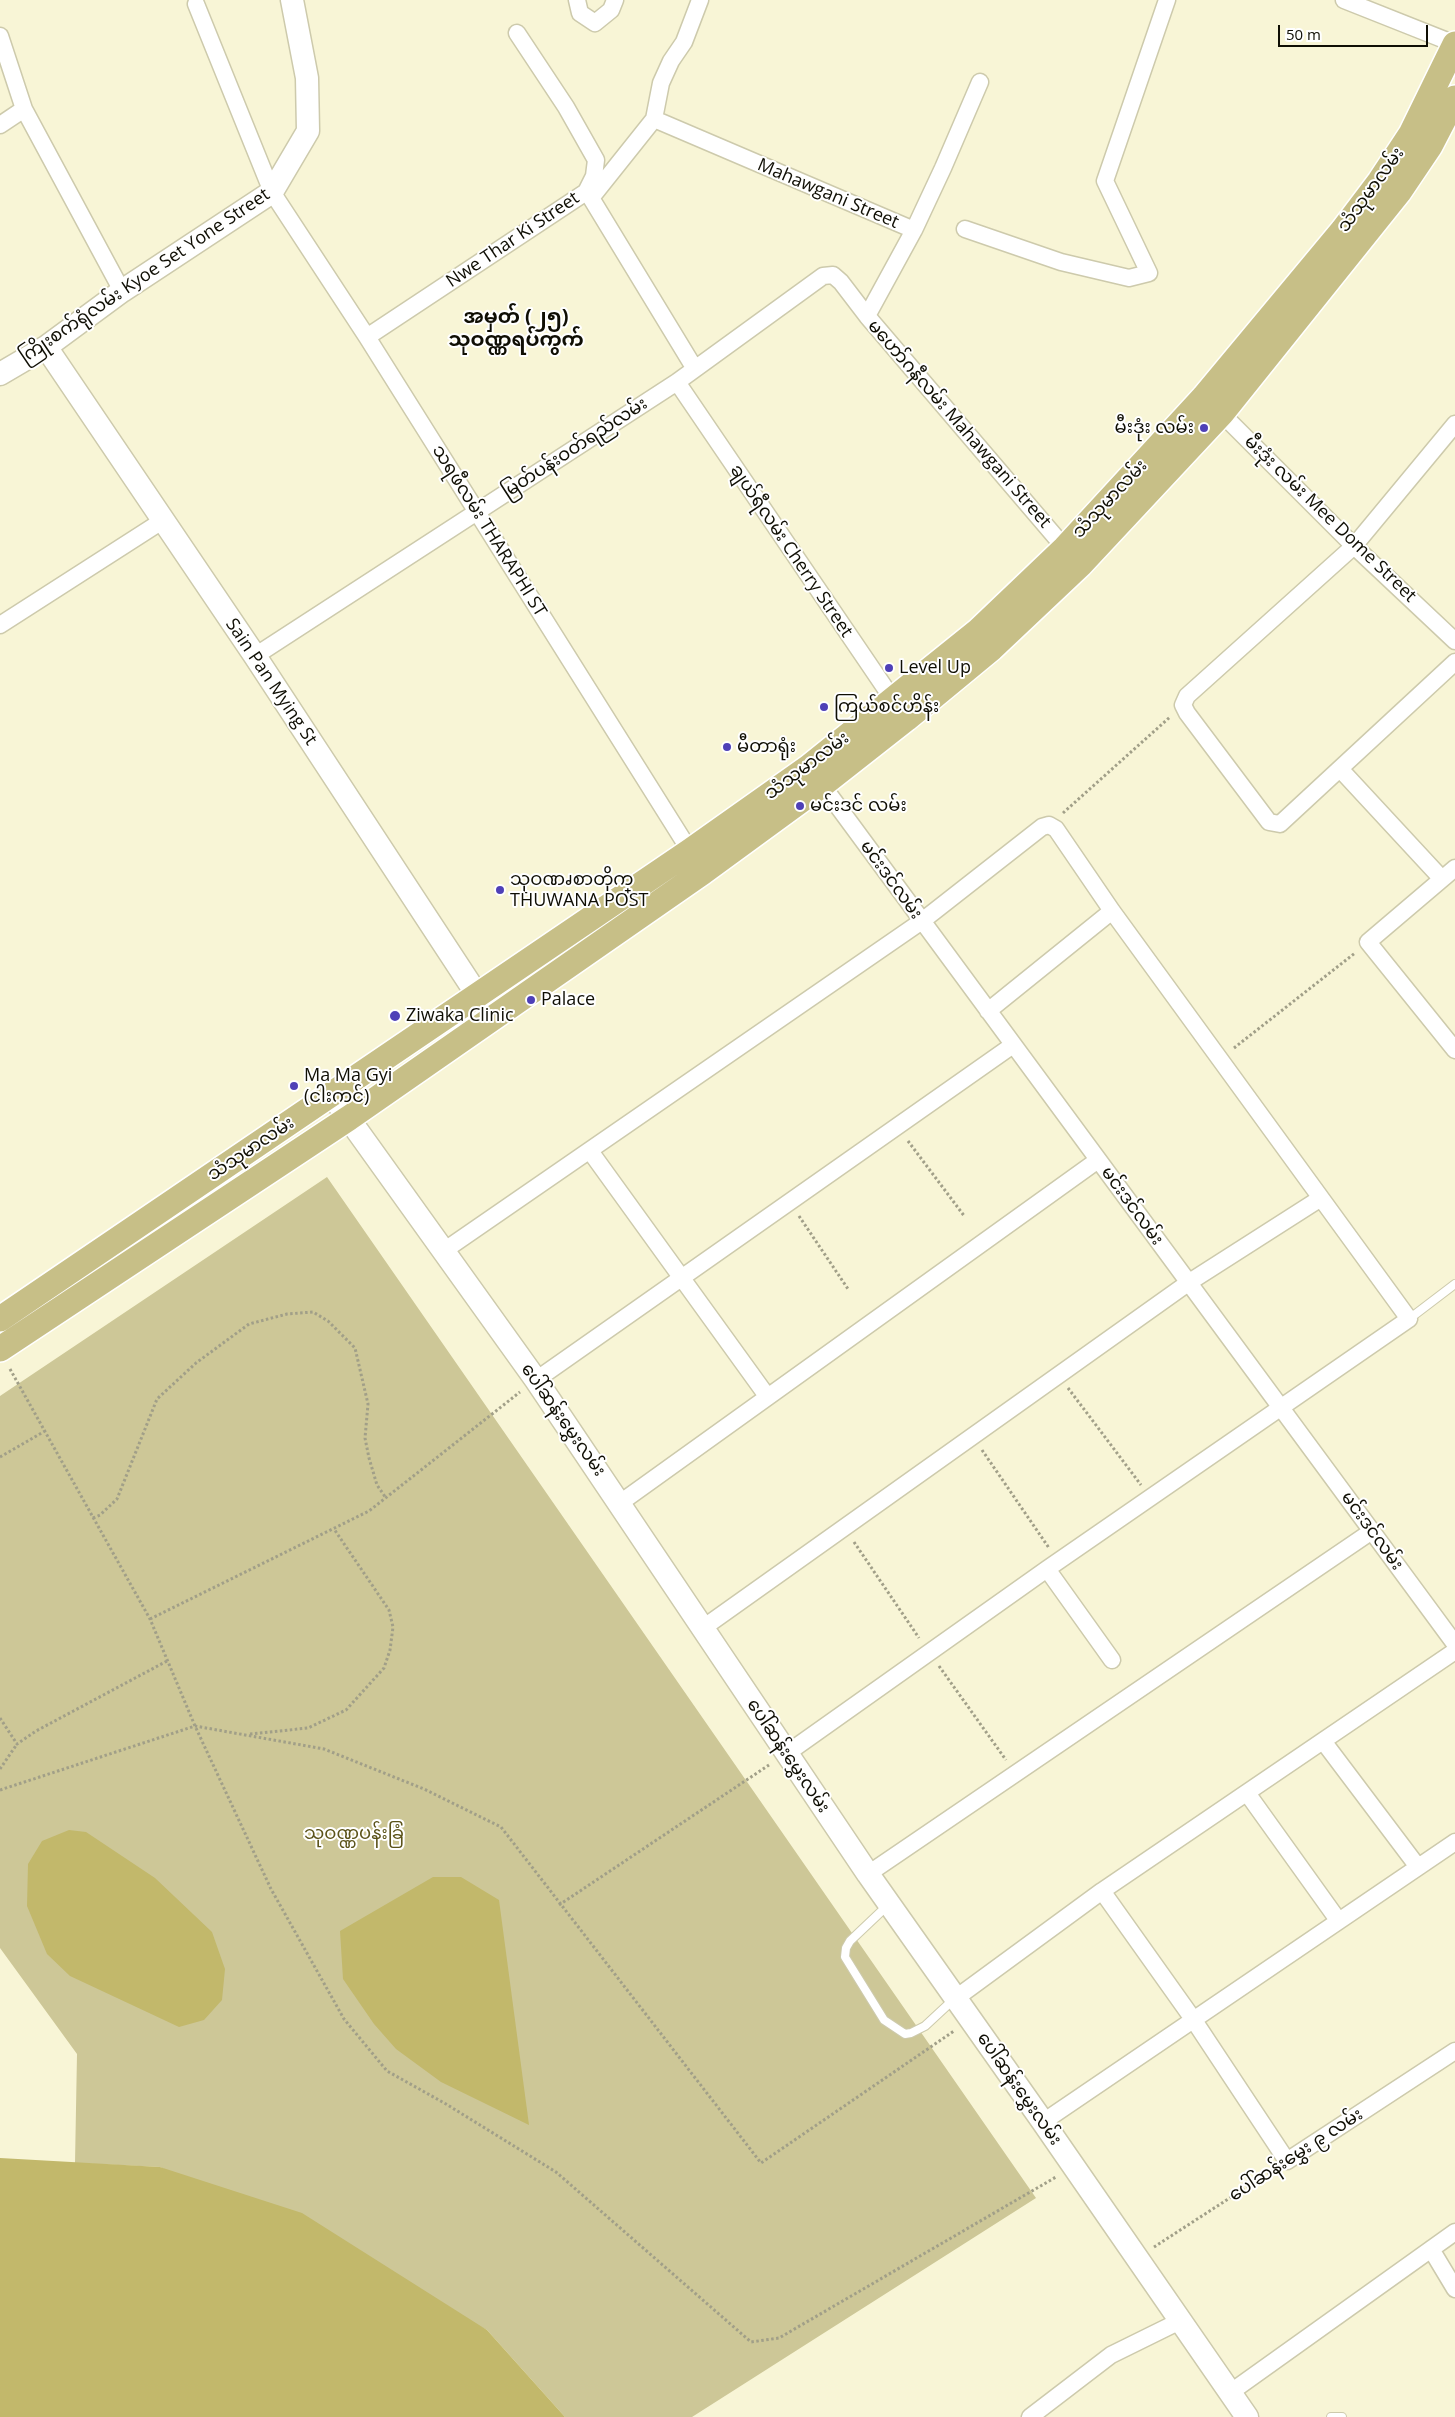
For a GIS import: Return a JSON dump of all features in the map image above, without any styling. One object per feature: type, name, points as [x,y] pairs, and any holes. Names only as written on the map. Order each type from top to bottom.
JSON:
[{"type":"main road","name":"ကြိုးစက်ရုံလမ်း Kyoe Set Yone Street","points":[[0,374],[46,347],[122,291],[272,192],[308,130],[306,78],[292,0]]},
{"type":"main road","name":"သံသုမာလမ်း","points":[[1213,405],[1380,181],[1411,134],[1455,44]]},
{"type":"main road","name":"သံသုမာလမ်း","points":[[4,1358],[703,872],[815,776],[900,710],[978,631],[1072,556],[1213,405],[1399,192],[1430,146],[1455,98]]},
{"type":"main road","name":"Sain Pan Mying St","points":[[46,347],[254,656],[476,996],[493,1019]]},
{"type":"main road","name":"သံသုမာလမ်း","points":[[0,1319],[690,850],[815,776]]},
{"type":"main road","name":"ပေါ်ဆန်းမွှေးလမ်း","points":[[331,1094],[445,1250],[536,1380],[868,1874],[1043,2122],[1247,2417]]},
{"type":"street","points":[[577,0],[580,13],[594,23],[611,10],[615,0]]},
{"type":"street","name":"Nwe Thar Ki Street","points":[[367,337],[588,195],[654,119],[661,83],[671,61],[684,42],[700,0]]},
{"type":"street","points":[[964,229],[1061,262],[1130,278],[1149,273],[1105,181],[1167,0]]},
{"type":"street","points":[[1344,0],[1455,44]]},
{"type":"street","name":"သရဖီလမ်း THARAPHI ST","points":[[196,4],[272,192],[367,337],[703,872]]},
{"type":"street","points":[[517,33],[566,107],[596,160],[594,176],[588,195],[695,369]]},
{"type":"street","points":[[0,36],[24,109],[122,291]]},
{"type":"street","points":[[914,230],[980,82]]},
{"type":"street","points":[[0,125],[24,109]]},
{"type":"street","name":"Mahawgani Street","points":[[654,119],[914,230],[867,316]]},
{"type":"street","name":"မြတ်ပန်းဝတ်ရည်လမ်း","points":[[254,656],[676,382],[823,276],[833,275],[841,282]]},
{"type":"street","name":"မဟော်ဂနီလမ်း Mahawgani Street","points":[[841,282],[867,316],[1072,556]]},
{"type":"street","name":"ချယ်ရီလမ်း Cherry Street","points":[[676,382],[900,710]]},
{"type":"street","name":"မီးဒုံး လမ်း Mee Dome Street","points":[[1213,405],[1354,546],[1455,641]]},
{"type":"street","points":[[1455,424],[1354,546],[1187,696],[1183,705],[1186,713],[1268,822],[1280,824],[1341,770],[1455,662]]},
{"type":"street","points":[[0,625],[162,521]]},
{"type":"street","points":[[1341,770],[1442,879]]},
{"type":"street","name":"မင်းဒင်လမ်း","points":[[815,776],[1455,1644]]},
{"type":"street","points":[[445,1250],[922,921],[1042,827],[1049,825],[1056,829],[1112,911],[1409,1319],[1280,1406],[928,1651],[786,1754]]},
{"type":"street","points":[[1455,868],[1368,942],[1455,1050]]},
{"type":"street","points":[[988,1011],[1112,911]]},
{"type":"street","points":[[536,1380],[1013,1045]]},
{"type":"street","points":[[590,1151],[767,1396]]},
{"type":"street","points":[[620,1503],[1098,1160]]},
{"type":"street","points":[[703,1628],[1188,1283],[1321,1198]]},
{"type":"street","points":[[868,1874],[1372,1531]]},
{"type":"street","points":[[1053,1565],[1112,1660]]},
{"type":"street","points":[[956,1998],[1102,1891],[1455,1651]]},
{"type":"street","points":[[1323,1741],[1418,1867]]},
{"type":"street","points":[[1246,1793],[1338,1920]]},
{"type":"street","points":[[1043,2122],[1455,1842]]},
{"type":"street","points":[[1102,1891],[1193,2019],[1287,2161]]},
{"type":"street","name":"ပေါ်ဆန်းမွှေး ၉ လမ်း","points":[[1287,2161],[1455,2050]]},
{"type":"street","points":[[1231,2392],[1455,2232]]},
{"type":"street","points":[[1431,2249],[1455,2289]]},
{"type":"street","points":[[1030,2417],[1111,2355],[1180,2321]]},
{"type":"lane","points":[[1409,1319],[1455,1284]]},
{"type":"lane","points":[[889,1904],[850,1941],[846,1948],[845,1957],[884,2020],[905,2034],[911,2033],[925,2026],[956,1998]]},
{"type":"lane","points":[[1331,2417],[1342,2417]]},
{"type":"path","points":[[1049,825],[1183,705]]},
{"type":"path","points":[[1220,1060],[1368,942]]},
{"type":"path","points":[[897,1126],[966,1218]]},
{"type":"path","points":[[789,1201],[848,1289]]},
{"type":"path","points":[[93,1518],[100,1515],[117,1499],[157,1399],[196,1363],[249,1324],[287,1314],[313,1312],[328,1321],[355,1348],[368,1404],[365,1438],[369,1458],[377,1485],[386,1498]]},
{"type":"path","points":[[4,1358],[150,1619],[195,1726],[271,1889],[344,2019],[387,2071],[446,2104],[556,2172],[750,2342],[779,2338],[1074,2167]]},
{"type":"path","points":[[1059,1376],[1150,1497]]},
{"type":"path","points":[[150,1619],[369,1511],[536,1380]]},
{"type":"path","points":[[0,1457],[45,1431]]},
{"type":"path","points":[[974,1437],[1053,1565]]},
{"type":"path","points":[[845,1528],[928,1651],[1016,1773]]},
{"type":"path","points":[[245,1735],[308,1728],[346,1710],[384,1668],[390,1650],[393,1628],[389,1610],[334,1529]]},
{"type":"path","points":[[0,1769],[17,1744],[36,1731],[168,1661]]},
{"type":"path","points":[[0,1718],[17,1744]]},
{"type":"path","points":[[0,1790],[195,1726],[324,1749],[424,1789],[501,1826],[560,1905],[761,2163],[971,2020]]},
{"type":"path","points":[[560,1905],[786,1754]]},
{"type":"path","name":"ပေါ်ဆန်းမွှေး ၉ လမ်း","points":[[1136,2258],[1287,2161]]},
{"type":"green space","name":"သုဝဏ္ဏပန်းခြံ","points":[[327,1177],[1036,2198],[692,2417],[565,2417],[487,2330],[160,2167],[75,2163],[77,2054],[0,1948],[0,1396]]},
{"type":"shaded area","points":[[69,1830],[86,1832],[155,1878],[212,1932],[225,1969],[222,2000],[204,2020],[179,2027],[70,1976],[47,1954],[27,1906],[28,1864],[42,1841]]},
{"type":"shaded area","points":[[433,1877],[461,1877],[499,1900],[529,2125],[441,2082],[396,2049],[374,2024],[343,1979],[340,1931]]},
{"type":"shaded area","points":[[0,2158],[160,2167],[302,2213],[487,2330],[565,2417],[0,2417]]},
{"type":"place","name":"မီးဒုံး လမ်း","points":[[1204,428]]},
{"type":"place","name":"Level Up","points":[[889,668]]},
{"type":"place","name":"ကြယ်စင်ဟိန်း","points":[[824,707]]},
{"type":"place","name":"မီတာရုံး","points":[[727,747]]},
{"type":"place","name":"မင်းဒင် လမ်း","points":[[800,806]]},
{"type":"place","name":"သုဝဏၧစာတိုက္ THUWANA POST","points":[[500,890]]},
{"type":"place","name":"Palace","points":[[531,1000]]},
{"type":"place","name":"Ziwaka Clinic","points":[[395,1016]]},
{"type":"place","name":"Ma Ma Gyi (ငါးကင်)","points":[[294,1086]]},
{"type":"district","name":"အမှတ် (၂၅) သုဝဏ္ဏရပ်ကွက်","points":[[516,328]]}]
